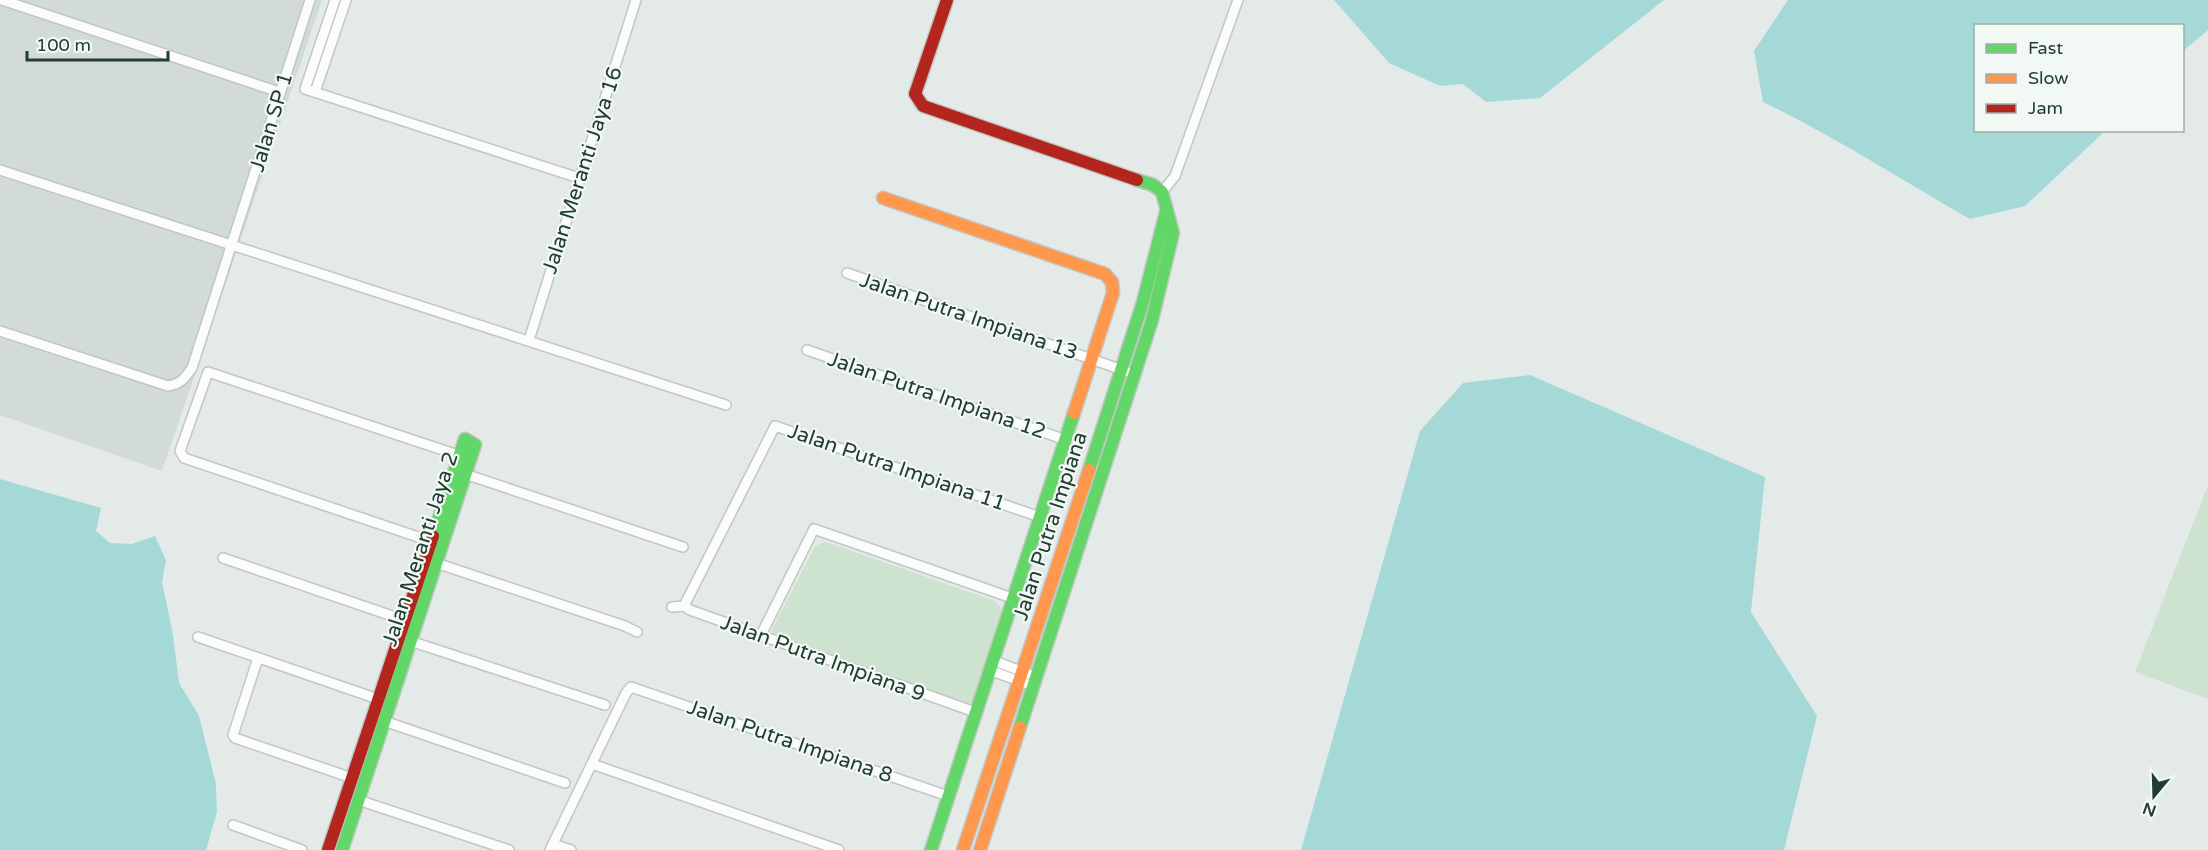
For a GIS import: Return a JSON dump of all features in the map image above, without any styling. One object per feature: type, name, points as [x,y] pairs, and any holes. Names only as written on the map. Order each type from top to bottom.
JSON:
[{"type":"street","points":[[2,0],[279,92]]},
{"type":"street","name":"Jalan SP 1","points":[[0,331],[168,386],[177,385],[192,368],[310,0]]},
{"type":"street","points":[[335,0],[305,89],[579,178]]},
{"type":"street","points":[[315,92],[346,0]]},
{"type":"street","name":"Jalan Meranti Jaya 16","points":[[529,340],[636,0]]},
{"type":"street","points":[[947,0],[915,94],[923,106],[1123,174],[1162,192]]},
{"type":"street","points":[[1166,212],[1162,192],[1174,176],[1238,0]]},
{"type":"street","points":[[0,170],[726,405]]},
{"type":"street","points":[[883,198],[1105,274],[1112,282],[1113,293],[931,850]]},
{"type":"street","name":"Jalan Putra Impiana","points":[[963,850],[1021,676],[1128,373],[1152,320],[1173,234],[1166,212]]},
{"type":"street","name":"Jalan Putra Impiana","points":[[980,850],[1035,681],[1128,373],[1159,232],[1166,212]]},
{"type":"street","name":"Jalan Putra Impiana 13","points":[[847,273],[1128,373]]},
{"type":"street","name":"Jalan Putra Impiana 12","points":[[807,350],[1066,440]]},
{"type":"street","points":[[430,541],[180,456],[208,372],[458,455]]},
{"type":"street","name":"Jalan Putra Impiana 11","points":[[684,606],[776,426],[1040,517]]},
{"type":"street","name":"Jalan Meranti Jaya 2","points":[[328,850],[378,699],[391,680],[410,641],[475,445],[473,442],[463,441],[404,620],[391,680],[384,721],[342,850]]},
{"type":"street","points":[[465,474],[683,547]]},
{"type":"street","points":[[760,637],[814,529],[1012,598]]},
{"type":"street","points":[[223,558],[404,620]]},
{"type":"street","points":[[436,562],[637,632]]},
{"type":"street","name":"Jalan Putra Impiana 9","points":[[672,607],[684,606],[760,637],[975,712]]},
{"type":"street","points":[[198,637],[378,699]]},
{"type":"street","points":[[410,641],[605,705]]},
{"type":"street","points":[[258,658],[234,737],[352,778]]},
{"type":"street","points":[[991,665],[1035,681]]},
{"type":"street","name":"Jalan Putra Impiana 8","points":[[592,764],[632,687],[948,796]]},
{"type":"street","points":[[384,721],[565,783]]},
{"type":"street","points":[[571,850],[551,847],[592,764],[839,850]]},
{"type":"street","points":[[358,800],[509,850]]},
{"type":"street","points":[[233,825],[302,850]]},
{"type":"street","points":[[334,833],[346,837]]},
{"type":"shaded area","points":[[0,0],[322,0],[162,471],[0,415]]},
{"type":"green space","points":[[2208,485],[2208,699],[2135,672]]},
{"type":"green space","points":[[826,542],[995,601],[1002,609],[976,700],[967,704],[773,636],[772,630],[815,546]]},
{"type":"water","points":[[1334,0],[1664,0],[1540,98],[1486,102],[1463,84],[1440,86],[1389,63]]},
{"type":"water","points":[[1788,0],[2208,0],[2208,30],[2184,50],[2184,24],[1974,24],[1974,132],[2104,132],[2025,206],[1970,219],[1842,144],[1763,102],[1754,51]]},
{"type":"water","points":[[1530,375],[1765,477],[1751,612],[1817,716],[1784,850],[1301,850],[1420,431],[1463,383]]},
{"type":"water","points":[[0,479],[101,508],[96,531],[110,543],[132,544],[155,536],[166,560],[162,582],[173,635],[179,683],[199,716],[216,784],[217,812],[206,850],[0,850]]},
{"type":"traffic: fast","points":[[1020,727],[1152,320],[1173,233],[1162,192],[1153,185],[1137,180]]},
{"type":"traffic: fast","points":[[1089,470],[1143,302],[1166,212]]},
{"type":"traffic: fast","points":[[931,850],[1074,413]]},
{"type":"traffic: fast","points":[[342,850],[475,445],[465,439],[433,536]]},
{"type":"traffic: slow","points":[[883,198],[1105,274],[1112,282],[1113,293],[1074,413]]},
{"type":"traffic: slow","points":[[963,850],[1089,470]]},
{"type":"traffic: slow","points":[[980,850],[1020,727]]},
{"type":"traffic: jam","points":[[947,0],[915,94],[923,106],[1137,180]]},
{"type":"traffic: jam","points":[[328,850],[433,536]]}]
